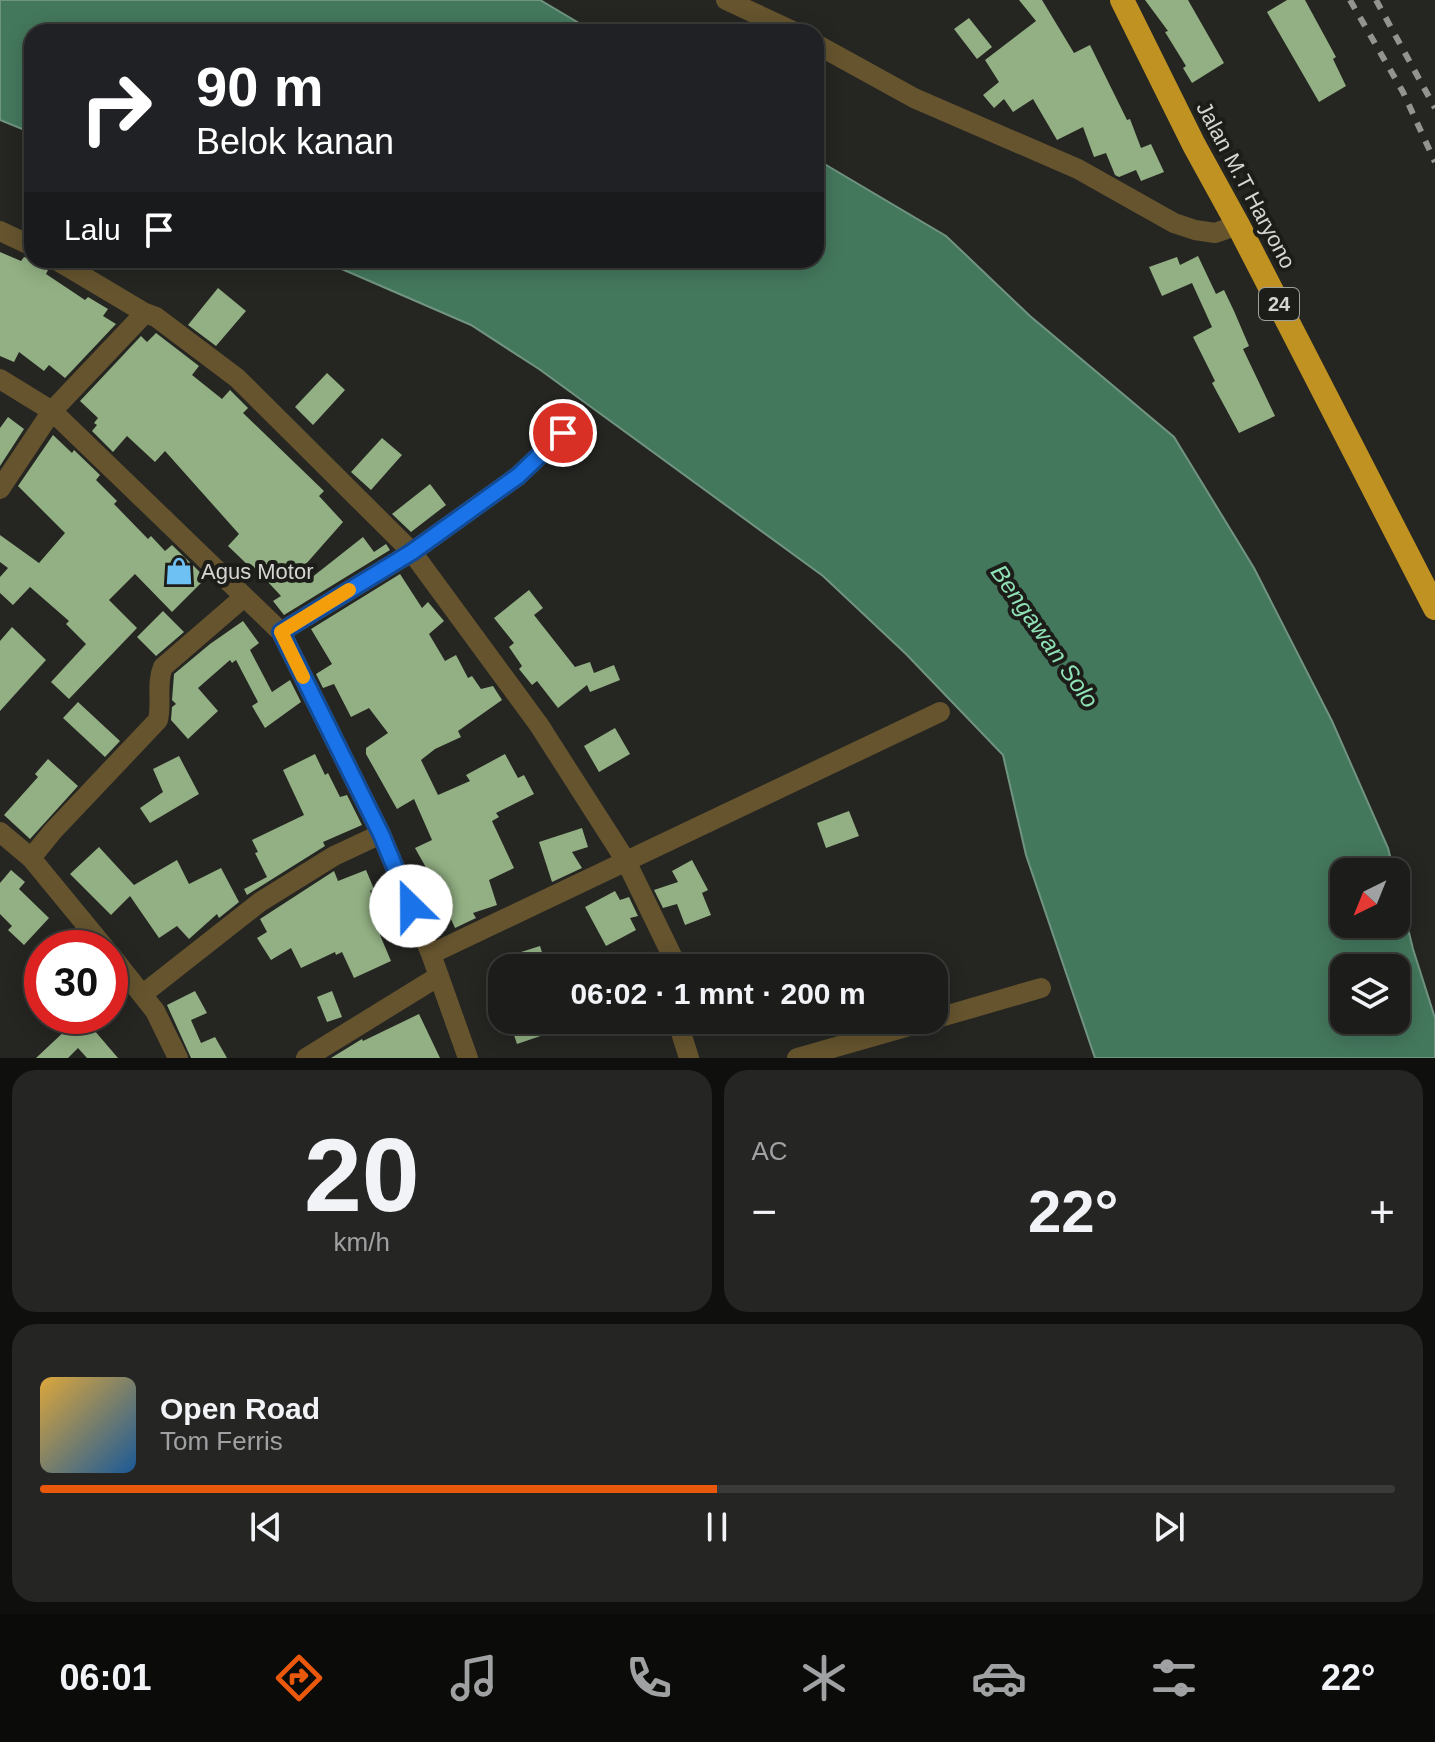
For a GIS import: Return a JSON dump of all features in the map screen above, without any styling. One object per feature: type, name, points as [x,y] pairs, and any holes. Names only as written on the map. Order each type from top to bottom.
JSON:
[{"type":"highway","name":"Jalan M.T Haryono","points":[[1122,0],[1435,608]]},
{"type":"street","points":[[726,0],[778,24]]},
{"type":"street","points":[[824,48],[914,98],[1078,169],[1174,223],[1215,233],[1238,225]]},
{"type":"street","points":[[0,231],[24,242]]},
{"type":"street","points":[[69,268],[156,317],[237,378],[412,552],[539,725],[626,861],[671,954]]},
{"type":"street","points":[[0,489],[52,411],[145,313]]},
{"type":"street","points":[[0,379],[52,411],[281,632],[381,834],[431,954],[468,1058]]},
{"type":"street","points":[[281,632],[412,552],[518,476],[563,433]]},
{"type":"street","points":[[31,858],[158,720],[163,667],[244,597]]},
{"type":"street","points":[[431,954],[940,712]]},
{"type":"street","points":[[0,832],[31,858],[90,930]]},
{"type":"street","points":[[143,994],[260,902],[334,856],[381,834]]},
{"type":"street","points":[[128,976],[155,1011],[176,1057]]},
{"type":"street","points":[[306,1058],[439,976]]},
{"type":"street","points":[[948,1015],[1041,988]]},
{"type":"street","points":[[681,1034],[689,1058]]},
{"type":"street","points":[[797,1058],[882,1034]]},
{"type":"water","points":[[0,0],[540,0],[580,24],[24,24],[24,130],[0,120]]},
{"type":"water","name":"Bengawan Solo","points":[[824,164],[946,236],[1030,316],[1174,437],[1254,568],[1332,721],[1390,858],[1330,858],[1330,938],[1410,937],[1435,1018],[1435,1058],[1095,1058],[1026,855],[1003,755],[906,654],[823,576],[539,369],[471,325],[339,268],[824,268]]},
{"type":"building","points":[[1019,0],[1042,0],[1074,53],[1090,45],[1127,120],[1130,119],[1141,148],[1151,144],[1164,172],[1141,181],[1136,170],[1119,177],[1115,175],[1106,153],[1094,157],[1083,127],[1057,140],[1033,99],[1013,112],[1004,99],[994,108],[983,95],[999,82],[985,60],[1036,21]]},
{"type":"building","points":[[1145,0],[1188,0],[1224,63],[1192,83],[1183,68],[1186,66],[1165,32],[1168,31]]},
{"type":"building","points":[[1287,0],[1305,0],[1336,57],[1333,59],[1346,86],[1319,102],[1267,12]]},
{"type":"building","points":[[969,18],[992,47],[977,59],[954,29]]},
{"type":"building","points":[[0,252],[21,261],[24,257],[24,268],[45,268],[46,274],[85,300],[88,297],[108,309],[103,316],[116,324],[65,378],[49,365],[44,371],[19,352],[14,362],[0,356]]},
{"type":"building","points":[[1198,256],[1216,294],[1224,290],[1249,346],[1243,349],[1275,416],[1239,433],[1212,383],[1215,381],[1193,337],[1212,327],[1192,283],[1162,296],[1149,267],[1177,257],[1180,265]]},
{"type":"building","points":[[218,288],[246,311],[216,346],[188,325]]},
{"type":"building","points":[[156,333],[199,366],[192,375],[222,399],[230,390],[248,408],[243,413],[324,491],[319,496],[343,522],[298,573],[306,582],[363,537],[374,552],[386,544],[390,550],[284,615],[273,601],[281,596],[253,566],[251,568],[228,546],[239,534],[165,451],[155,462],[127,436],[113,452],[92,431],[98,418],[80,401],[141,336],[147,342]]},
{"type":"building","points":[[327,373],[345,390],[313,425],[295,407]]},
{"type":"building","points":[[8,417],[24,429],[0,466],[0,428]]},
{"type":"building","points":[[53,435],[100,475],[96,480],[117,501],[114,504],[148,539],[151,536],[165,551],[172,545],[206,578],[172,612],[135,574],[109,600],[137,628],[69,699],[51,682],[86,644],[66,624],[69,621],[30,587],[13,605],[0,593],[0,577],[8,568],[0,562],[0,535],[39,563],[65,533],[18,486]]},
{"type":"building","points":[[382,438],[402,455],[371,490],[351,472]]},
{"type":"building","points":[[430,484],[446,505],[411,532],[392,514]]},
{"type":"building","points":[[400,574],[422,608],[428,602],[444,621],[429,634],[445,661],[456,655],[468,678],[472,676],[481,689],[493,686],[502,700],[458,731],[461,737],[435,749],[421,760],[438,795],[470,781],[466,775],[505,754],[518,778],[524,775],[534,794],[496,813],[499,817],[492,821],[514,868],[489,880],[497,905],[473,913],[476,918],[455,928],[440,895],[432,899],[424,884],[433,880],[415,848],[432,840],[414,799],[397,809],[366,754],[366,748],[388,733],[369,708],[351,717],[334,684],[323,688],[316,674],[332,664],[311,629]]},
{"type":"building","points":[[529,590],[543,608],[534,615],[575,667],[590,662],[594,673],[614,665],[620,680],[590,692],[587,685],[558,708],[537,681],[532,685],[519,669],[522,666],[509,647],[514,643],[494,618]]},
{"type":"building","points":[[163,611],[184,632],[156,656],[137,637]]},
{"type":"building","points":[[243,621],[259,643],[250,650],[272,692],[290,680],[301,702],[265,728],[252,706],[258,702],[236,660],[232,663],[230,660],[198,688],[218,711],[188,739],[171,720],[172,707],[176,704],[172,700],[174,674]]},
{"type":"building","points":[[12,627],[46,660],[0,711],[0,641]]},
{"type":"building","points":[[78,702],[120,741],[105,757],[63,718]]},
{"type":"building","points":[[615,728],[630,754],[599,772],[584,746]]},
{"type":"building","points":[[315,754],[340,797],[347,795],[362,825],[323,842],[325,846],[247,895],[244,889],[267,877],[252,840],[304,815],[283,770]]},
{"type":"building","points":[[179,756],[199,794],[150,823],[140,808],[163,792],[153,769]]},
{"type":"building","points":[[48,759],[78,786],[30,839],[4,815],[38,777],[35,774]]},
{"type":"building","points":[[849,811],[859,836],[826,848],[817,823]]},
{"type":"building","points":[[582,828],[588,847],[572,852],[582,868],[552,882],[539,842]]},
{"type":"building","points":[[99,847],[134,885],[177,860],[189,884],[221,868],[239,902],[219,918],[217,914],[189,939],[177,926],[159,938],[130,896],[111,915],[70,874]]},
{"type":"building","points":[[692,860],[708,890],[702,893],[711,915],[685,925],[677,904],[663,908],[654,890],[678,882],[672,871]]},
{"type":"building","points":[[11,870],[25,882],[19,889],[49,918],[38,930],[24,930],[24,945],[8,930],[12,926],[0,914],[0,883]]},
{"type":"building","points":[[366,870],[374,889],[370,891],[388,931],[380,935],[391,961],[354,978],[342,952],[336,955],[335,952],[301,968],[291,948],[271,960],[257,938],[267,932],[260,919],[334,871],[338,881]]},
{"type":"building","points":[[615,891],[620,900],[629,897],[638,916],[630,918],[636,930],[606,946],[585,907]]},
{"type":"building","points":[[540,946],[543,954],[518,954]]},
{"type":"building","points":[[195,991],[207,1013],[191,1020],[201,1043],[215,1037],[227,1058],[191,1058],[167,1005]]},
{"type":"building","points":[[332,991],[342,1017],[327,1022],[317,997]]},
{"type":"building","points":[[419,1014],[440,1058],[331,1058],[362,1039]]},
{"type":"building","points":[[62,1034],[97,1034],[118,1058],[87,1058],[78,1048],[68,1058],[36,1058]]},
{"type":"building","points":[[514,1034],[547,1034],[517,1044]]},
{"type":"railway","points":[[1350,0],[1403,92],[1435,162]]},
{"type":"railway","points":[[1376,0],[1435,108]]},
{"type":"slow traffic","points":[[303,677],[281,632],[349,590]]},
{"type":"place","name":"Agus Motor","points":[[179,571]]},
{"type":"route","points":[[411,906],[381,834],[281,632],[412,552],[518,476],[563,433]]}]
